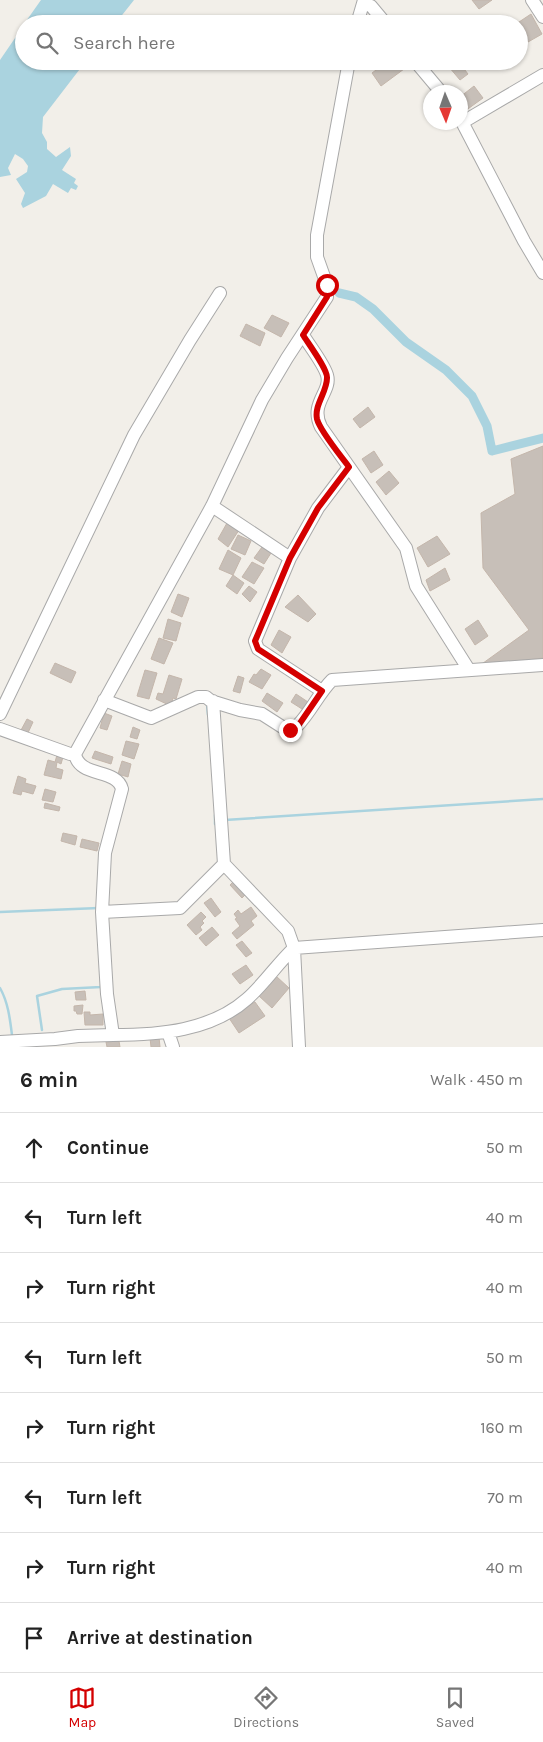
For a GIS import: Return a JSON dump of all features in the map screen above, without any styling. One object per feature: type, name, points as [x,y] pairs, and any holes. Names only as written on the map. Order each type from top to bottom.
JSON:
[{"type":"street","points":[[532,0],[543,17]]},
{"type":"street","points":[[360,15],[364,2],[372,6],[379,15]]},
{"type":"street","points":[[113,1035],[106,994],[102,912],[105,853],[122,790],[121,784],[116,779],[82,766],[76,760],[75,754],[212,506],[262,400],[327,297],[327,285],[317,257],[317,235],[347,70]]},
{"type":"street","points":[[423,70],[435,85]]},
{"type":"street","points":[[468,117],[543,75]]},
{"type":"street","points":[[467,130],[543,273]]},
{"type":"street","points":[[0,714],[134,435],[220,293]]},
{"type":"street","points":[[303,335],[328,376],[327,385],[317,409],[317,418],[321,427],[406,548],[416,586],[469,670]]},
{"type":"street","points":[[322,691],[256,646],[255,641],[290,558],[318,508],[349,467]]},
{"type":"street","points":[[212,506],[290,558]]},
{"type":"street","points":[[104,700],[151,718],[198,698],[206,697],[211,701],[240,710],[262,714],[286,730],[290,730],[298,726],[322,691],[332,680],[543,665]]},
{"type":"street","points":[[213,701],[224,864],[288,931],[294,948],[299,1047]]},
{"type":"street","points":[[0,729],[70,754],[75,754]]},
{"type":"street","points":[[102,912],[180,908],[224,864]]},
{"type":"street","points":[[4,1043],[113,1035],[141,1035],[168,1032],[209,1022],[231,1011],[247,999],[294,948],[543,930]]},
{"type":"street","points":[[168,1032],[173,1047]]},
{"type":"water","points":[[41,0],[134,0],[122,15],[30,15]]},
{"type":"water","points":[[15,38],[15,70],[79,70],[43,117],[42,133],[47,142],[47,149],[56,157],[70,147],[71,156],[62,170],[76,179],[74,183],[78,186],[76,190],[71,188],[68,193],[53,184],[46,196],[23,208],[21,204],[25,193],[16,179],[27,172],[28,166],[23,159],[15,154],[8,168],[11,175],[0,177],[0,60]]},
{"type":"building","points":[[472,0],[492,0],[479,9]]},
{"type":"building","points":[[531,14],[542,34],[528,42],[528,16]]},
{"type":"building","points":[[376,70],[403,70],[381,86],[372,73]]},
{"type":"building","points":[[452,70],[465,70],[468,74],[460,80]]},
{"type":"building","points":[[474,86],[483,98],[468,109],[468,91]]},
{"type":"building","points":[[272,315],[289,323],[281,337],[264,328]]},
{"type":"building","points":[[246,324],[265,333],[260,346],[240,336]]},
{"type":"building","points":[[368,407],[375,417],[360,428],[353,419]]},
{"type":"building","points":[[543,446],[543,658],[479,666],[529,630],[483,568],[481,513],[515,494],[511,459]]},
{"type":"building","points":[[374,451],[383,465],[371,473],[362,459]]},
{"type":"building","points":[[389,471],[399,483],[386,495],[376,482]]},
{"type":"building","points":[[227,523],[239,530],[228,547],[218,539]]},
{"type":"building","points":[[238,535],[251,541],[245,555],[231,549]]},
{"type":"building","points":[[437,536],[450,554],[428,567],[417,548]]},
{"type":"building","points":[[262,547],[271,553],[264,564],[254,558]]},
{"type":"building","points":[[228,550],[241,558],[233,575],[219,569]]},
{"type":"building","points":[[252,562],[264,568],[254,584],[242,577]]},
{"type":"building","points":[[445,568],[450,580],[430,591],[426,580]]},
{"type":"building","points":[[233,575],[244,583],[237,594],[226,586]]},
{"type":"building","points":[[249,586],[257,592],[250,602],[242,594]]},
{"type":"building","points":[[178,594],[189,598],[182,617],[171,612]]},
{"type":"building","points":[[298,595],[316,614],[308,622],[285,607]]},
{"type":"building","points":[[168,619],[181,623],[176,641],[163,638]]},
{"type":"building","points":[[478,620],[488,636],[475,645],[465,629]]},
{"type":"building","points":[[279,630],[291,637],[282,653],[271,645]]},
{"type":"building","points":[[159,638],[173,643],[164,664],[151,659]]},
{"type":"building","points":[[55,663],[76,672],[71,683],[50,673]]},
{"type":"building","points":[[261,669],[271,675],[262,689],[249,682],[254,674],[256,675]]},
{"type":"building","points":[[145,670],[157,673],[149,699],[137,696]]},
{"type":"building","points":[[169,675],[182,679],[176,699],[173,698],[171,706],[156,699],[158,693],[163,694]]},
{"type":"building","points":[[238,676],[244,678],[240,693],[233,691]]},
{"type":"building","points":[[267,693],[283,703],[277,712],[262,701]]},
{"type":"building","points":[[296,694],[308,702],[302,709],[291,702]]},
{"type":"building","points":[[104,713],[112,716],[107,730],[100,728]]},
{"type":"building","points":[[27,719],[33,722],[27,735],[20,732]]},
{"type":"building","points":[[133,727],[140,730],[137,739],[130,737]]},
{"type":"building","points":[[126,741],[139,744],[134,759],[122,755]]},
{"type":"building","points":[[95,751],[113,757],[111,764],[92,758]]},
{"type":"building","points":[[57,755],[63,757],[61,764],[57,762],[56,768],[63,770],[61,779],[44,775],[48,760],[55,762]]},
{"type":"building","points":[[122,761],[131,764],[128,777],[118,774]]},
{"type":"building","points":[[18,776],[26,779],[25,783],[36,786],[33,794],[22,791],[21,795],[13,793]]},
{"type":"building","points":[[45,789],[56,792],[53,802],[42,800]]},
{"type":"building","points":[[45,803],[60,807],[59,811],[44,808]]},
{"type":"building","points":[[63,833],[77,836],[75,845],[61,841]]},
{"type":"building","points":[[82,839],[99,843],[97,851],[80,847]]},
{"type":"building","points":[[235,880],[247,893],[242,898],[230,885]]},
{"type":"building","points":[[211,898],[221,912],[215,917],[204,903]]},
{"type":"building","points":[[251,907],[257,916],[251,921],[254,925],[237,939],[232,933],[240,926],[234,914],[238,910],[241,914]]},
{"type":"building","points":[[201,912],[206,917],[200,927],[202,930],[196,935],[187,925]]},
{"type":"building","points":[[212,927],[219,935],[206,946],[199,938]]},
{"type":"building","points":[[242,941],[252,953],[246,957],[236,945]]},
{"type":"building","points":[[246,965],[253,975],[240,984],[232,974]]},
{"type":"building","points":[[276,976],[289,988],[272,1008],[259,996]]},
{"type":"building","points":[[85,991],[86,1000],[76,1000],[75,992]]},
{"type":"building","points":[[255,1002],[265,1016],[239,1033],[229,1018]]},
{"type":"building","points":[[83,1005],[82,1014],[77,1014],[74,1011],[74,1006]]},
{"type":"building","points":[[84,1012],[90,1012],[90,1015],[103,1014],[103,1025],[85,1025]]},
{"type":"building","points":[[159,1037],[160,1047],[151,1047],[150,1038]]},
{"type":"building","points":[[119,1041],[120,1047],[107,1047],[106,1042]]},
{"type":"waterway","points":[[339,293],[356,297],[373,309],[406,342],[446,370],[472,396],[487,426],[492,451],[543,438]]},
{"type":"waterway","points":[[207,704],[208,715]]},
{"type":"waterway","points":[[225,820],[543,799]]},
{"type":"waterway","points":[[215,815],[215,824]]},
{"type":"waterway","points":[[0,912],[99,908]]},
{"type":"waterway","points":[[42,1030],[37,996],[62,989],[101,987],[101,985]]},
{"type":"waterway","points":[[0,988],[7,1005],[12,1035]]},
{"type":"route","points":[[290,730],[298,726],[322,691],[258,649],[255,641],[290,558],[318,508],[349,467],[321,427],[317,418],[317,409],[327,385],[328,376],[303,335],[327,297],[327,285]]}]
